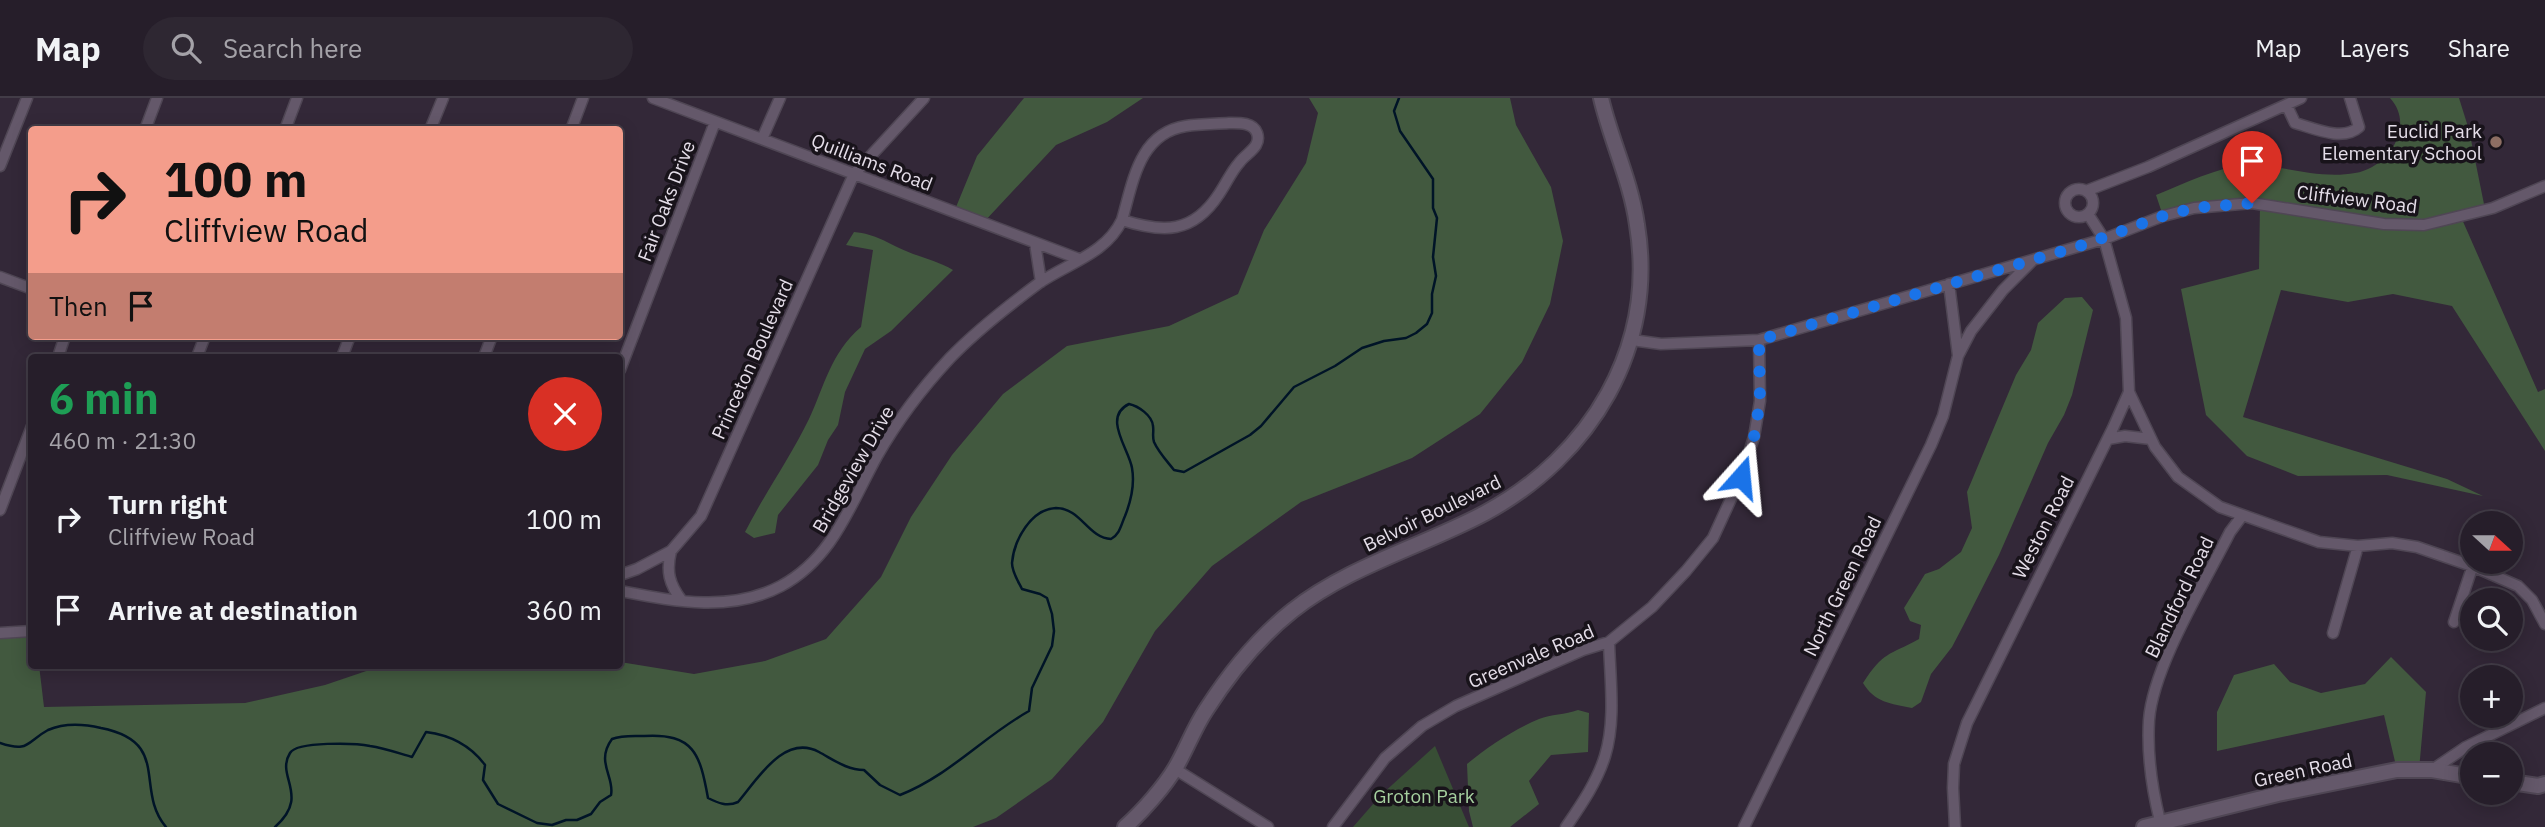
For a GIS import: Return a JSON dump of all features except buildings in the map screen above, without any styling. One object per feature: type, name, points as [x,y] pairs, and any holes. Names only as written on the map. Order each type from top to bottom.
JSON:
[{"type":"street","points":[[0,166],[27,98]]},
{"type":"street","points":[[146,126],[157,98]]},
{"type":"street","points":[[286,126],[297,98]]},
{"type":"street","points":[[432,126],[443,98]]},
{"type":"street","points":[[572,126],[583,98]]},
{"type":"street","name":"Quilliams Road","points":[[653,98],[1079,259]]},
{"type":"street","points":[[762,139],[780,98]]},
{"type":"street","name":"Princeton Boulevard","points":[[623,574],[671,551],[701,516],[854,174],[924,98]]},
{"type":"street","name":"Belvoir Boulevard","points":[[1125,827],[1175,769],[1205,712],[1245,655],[1292,611],[1355,572],[1484,513],[1531,485],[1584,431],[1605,399],[1632,340],[1640,270],[1638,228],[1631,191],[1610,134],[1601,98]]},
{"type":"street","points":[[2086,191],[2093,202],[2088,214],[2079,217],[2070,214],[2065,201],[2072,190],[2086,191],[2148,167],[2301,98]]},
{"type":"street","points":[[2287,106],[2295,123],[2342,135],[2354,132],[2359,127],[2350,98]]},
{"type":"street","name":"Fair Oaks Drive","points":[[623,362],[715,122]]},
{"type":"street","points":[[1237,123],[1248,124],[1254,128],[1257,134],[1255,147],[1238,164],[1208,209],[1196,219],[1168,230],[1158,230],[1122,220],[1137,168],[1144,152],[1157,138],[1172,129],[1186,126],[1237,123]]},
{"type":"street","name":"Cliffview Road","points":[[1632,340],[1661,344],[1759,340],[2032,261],[2194,208],[2252,203],[2384,224],[2424,225],[2493,208],[2545,186]]},
{"type":"street","name":"Weston Road","points":[[1955,827],[1954,764],[1966,723],[2129,392],[2126,318],[2104,239],[2088,214]]},
{"type":"street","name":"Bridgeview Drive","points":[[623,591],[714,603],[760,594],[789,581],[818,559],[833,540],[894,429],[933,377],[995,316],[1041,282],[1105,244],[1122,220]]},
{"type":"street","points":[[1035,243],[1041,282]]},
{"type":"street","name":"North Green Road","points":[[1744,827],[1931,445],[1943,416],[1958,356],[1971,331],[2003,290],[2032,261]]},
{"type":"street","points":[[0,277],[28,288]]},
{"type":"street","name":"North Green Road","points":[[1949,284],[1958,356]]},
{"type":"street","name":"Greenvale Road","points":[[1334,827],[1385,758],[1422,726],[1456,706],[1583,650],[1609,642],[1652,607],[1686,571],[1713,538],[1741,477],[1754,437],[1760,401],[1759,340]]},
{"type":"street","points":[[2129,392],[2151,439],[2178,477],[2220,507],[2319,542],[2358,546],[2392,543],[2460,560]]},
{"type":"street","points":[[0,510],[28,436]]},
{"type":"street","points":[[2108,439],[2125,436],[2151,439]]},
{"type":"street","name":"Blandford Road","points":[[2160,821],[2150,758],[2149,718],[2158,683],[2168,656],[2230,532],[2242,516]]},
{"type":"street","points":[[2333,633],[2358,546]]},
{"type":"street","points":[[671,551],[669,579],[682,601]]},
{"type":"street","points":[[2454,622],[2470,574]]},
{"type":"street","points":[[2493,574],[2518,586],[2532,600],[2545,624]]},
{"type":"street","points":[[0,633],[28,631]]},
{"type":"street","points":[[1566,827],[1587,797],[1606,755],[1611,719],[1609,642]]},
{"type":"street","points":[[2432,771],[2466,747],[2545,708]]},
{"type":"street","points":[[1175,769],[1268,827]]},
{"type":"street","name":"Green Road","points":[[2144,827],[2160,821],[2397,770],[2460,775]]},
{"type":"street","points":[[2523,784],[2545,784]]},
{"type":"green space","points":[[1024,98],[1143,98],[1107,122],[1056,145],[983,223],[954,212],[977,156]]},
{"type":"green space","points":[[1309,98],[1510,98],[1516,125],[1551,187],[1563,241],[1550,304],[1522,362],[1480,414],[1412,458],[1301,502],[1212,566],[1155,631],[1103,722],[1052,779],[996,818],[973,827],[0,827],[0,633],[28,631],[28,669],[39,669],[44,707],[245,703],[325,685],[372,669],[623,669],[623,662],[694,674],[765,661],[826,639],[881,577],[911,517],[952,455],[1003,394],[1067,346],[1169,326],[1238,294],[1264,230],[1306,163],[1318,113]]},
{"type":"green space","points":[[2390,98],[2459,98],[2469,130],[2485,209],[2461,217],[2538,392],[2545,389],[2545,451],[2452,306],[2393,294],[2348,302],[2281,290],[2243,417],[2447,479],[2483,496],[2387,475],[2298,476],[2247,456],[2206,415],[2181,289],[2259,269],[2260,205],[2163,216],[2156,195],[2212,172],[2248,164],[2324,174],[2355,173],[2367,169],[2387,154],[2399,133],[2397,109]]},
{"type":"green space","points":[[854,232],[875,237],[953,270],[891,331],[865,349],[845,392],[838,425],[828,440],[818,465],[778,515],[775,533],[754,538],[745,532],[802,433],[835,359],[861,327],[873,250],[846,245]]},
{"type":"green space","points":[[2082,297],[2093,310],[2072,395],[1999,555],[1963,626],[1952,647],[1931,674],[1921,702],[1912,708],[1878,698],[1863,683],[1887,655],[1919,639],[1921,625],[1910,621],[1904,608],[1925,574],[1939,569],[1961,552],[1972,528],[1967,492],[2016,375],[2031,350],[2038,323],[2065,298]]},
{"type":"green space","points":[[2391,657],[2426,692],[2419,770],[2397,770],[2384,715],[2217,751],[2217,712],[2234,675],[2274,664],[2290,682],[2321,693],[2365,684]]},
{"type":"green space","points":[[1578,710],[1589,713],[1588,752],[1551,755],[1529,781],[1539,804],[1510,827],[1473,827],[1469,811],[1467,764],[1529,723]]},
{"type":"green space","name":"Groton Park","points":[[1435,746],[1469,827],[1353,827],[1381,795]]},
{"type":"waterway","points":[[275,827],[290,805],[292,796],[286,770],[290,753],[295,749],[303,746],[353,744],[412,757],[426,732],[459,742],[473,752],[485,765],[483,780],[498,804],[537,823],[552,825],[591,814],[600,802],[611,795],[605,755],[612,739],[623,736],[661,736],[684,743],[692,749],[702,769],[708,798],[726,804],[738,802],[772,762],[794,749],[806,748],[846,766],[864,770],[880,785],[900,795],[950,767],[1029,711],[1032,688],[1052,646],[1054,631],[1047,598],[1022,589],[1013,570],[1013,554],[1025,527],[1039,514],[1056,508],[1072,513],[1103,537],[1111,539],[1121,526],[1129,505],[1133,481],[1130,460],[1117,425],[1121,410],[1129,404],[1147,415],[1152,422],[1153,440],[1158,450],[1174,470],[1184,472],[1250,435],[1294,387],[1335,366],[1362,348],[1406,338],[1427,324],[1432,313],[1436,276],[1433,257],[1437,218],[1433,208],[1433,179],[1400,131],[1394,111],[1399,98]]},
{"type":"waterway","points":[[0,743],[17,747],[27,745],[48,730],[67,725],[94,727],[123,735],[137,744],[144,755],[152,797],[166,827]]},
{"type":"place","name":"Euclid Park Elementary School","points":[[2496,142]]},
{"type":"route","points":[[1741,477],[1754,437],[1760,401],[1759,340],[2104,239],[2163,216],[2194,208],[2252,203]]}]
